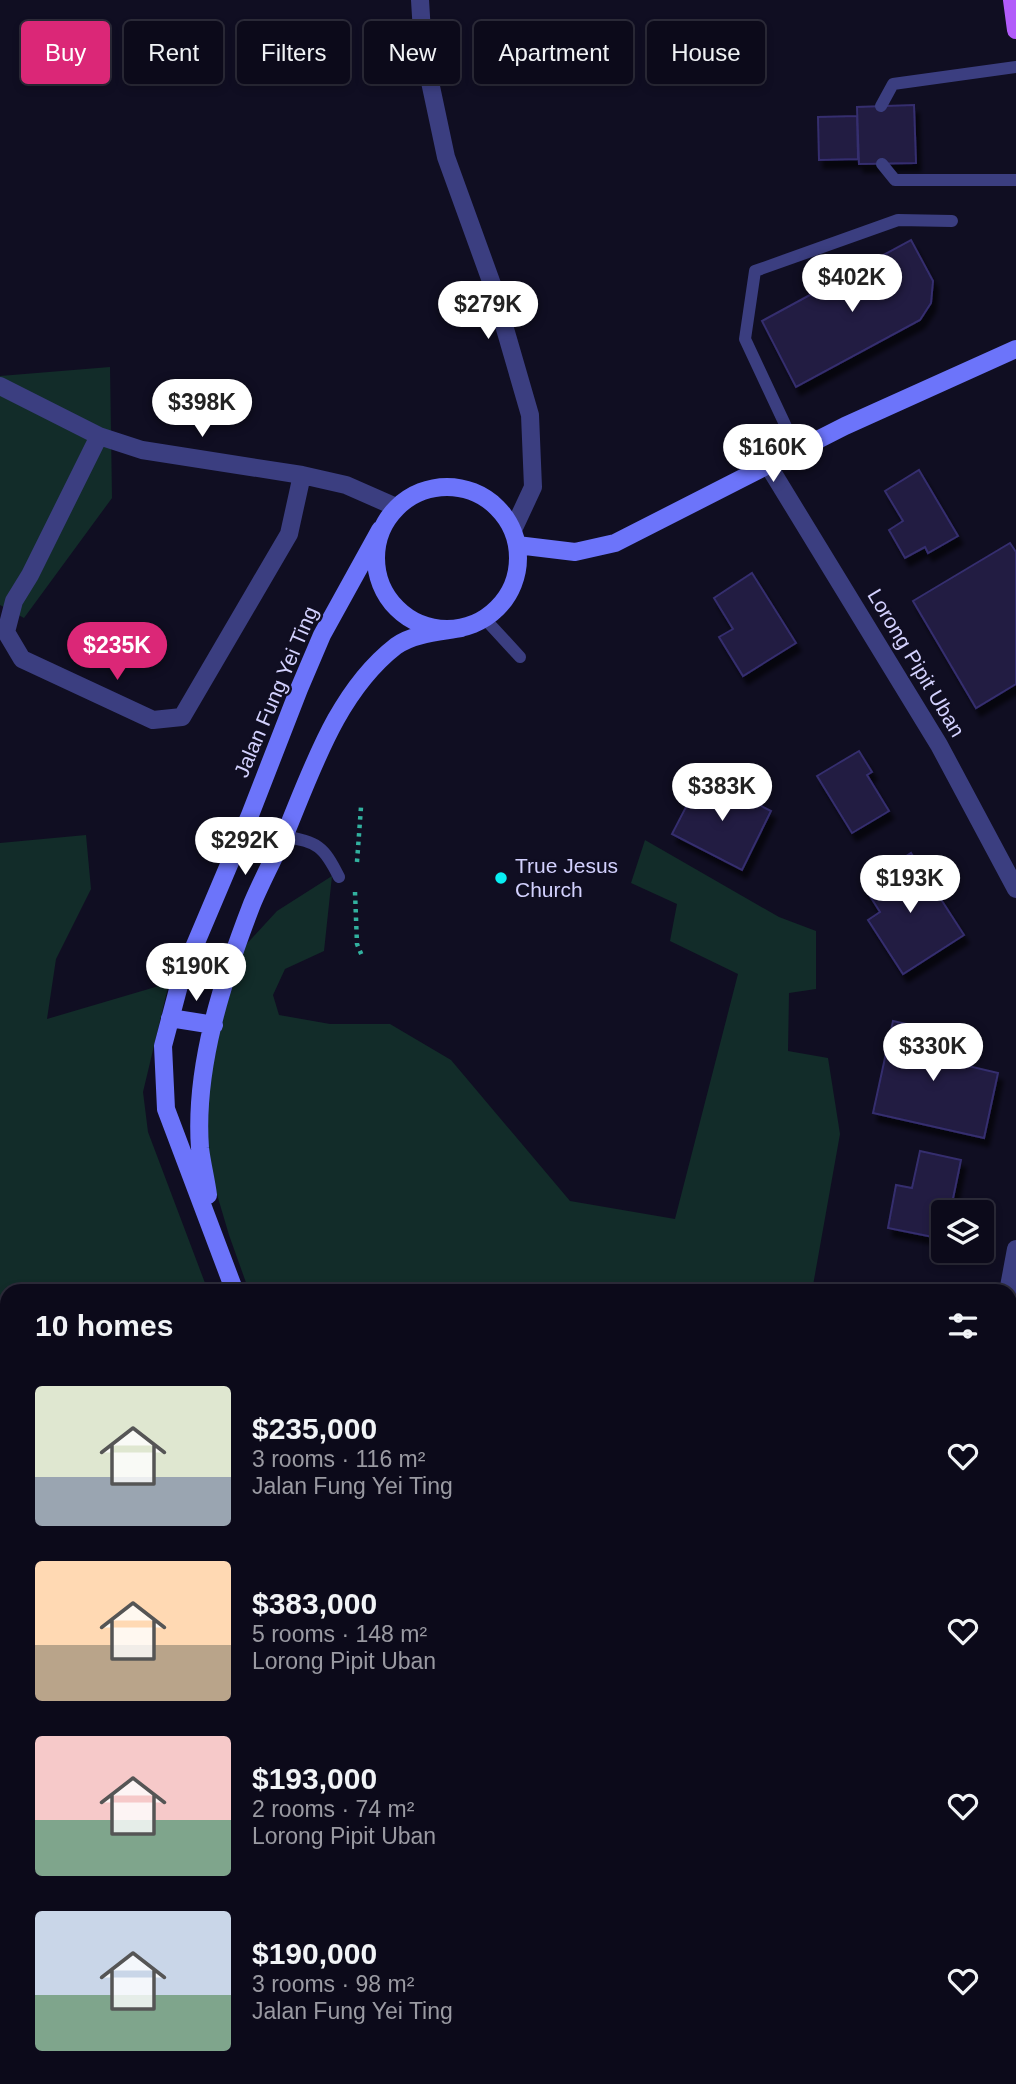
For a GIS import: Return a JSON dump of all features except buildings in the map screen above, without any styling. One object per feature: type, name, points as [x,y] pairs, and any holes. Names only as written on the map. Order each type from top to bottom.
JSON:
[{"type":"main road","points":[[1012,0],[1016,30]]},
{"type":"street","points":[[420,0],[423,50],[446,157],[492,284],[530,415],[533,487],[515,537],[518,567],[512,587],[501,605],[485,619],[463,628],[440,630],[419,624],[400,612],[386,595],[377,574],[375,552],[380,530],[396,507],[415,493],[437,486],[461,486],[482,495],[491,502],[515,537],[575,552],[615,543],[797,450],[1016,349]]},
{"type":"street","points":[[0,386],[99,436],[166,455],[302,475],[346,485],[396,507]]},
{"type":"street","points":[[99,436],[30,575],[14,601],[6,632],[22,659],[153,720],[182,717],[289,534],[302,475]]},
{"type":"street","name":"Lorong Pipit Uban","points":[[768,465],[939,745],[1016,889]]},
{"type":"street","name":"Jalan Fung Yei Ting","points":[[232,1284],[166,1109],[163,1046],[181,978],[250,816],[308,668],[359,564],[380,530]]},
{"type":"street","name":"Jalan Fung Yei Ting","points":[[214,1233],[200,1147],[202,1102],[214,1025],[238,943],[318,753],[358,684],[396,646],[411,638],[463,628]]},
{"type":"street","points":[[170,1018],[214,1025]]},
{"type":"street","points":[[1009,1284],[1016,1249]]},
{"type":"lane","points":[[881,106],[893,84],[1016,67]]},
{"type":"lane","points":[[882,164],[895,180],[1016,180]]},
{"type":"lane","points":[[797,450],[745,339],[755,271],[898,220],[952,221]]},
{"type":"lane","points":[[485,619],[520,657]]},
{"type":"lane","points":[[284,836],[312,842],[326,852],[339,877]]},
{"type":"green space","points":[[110,367],[112,498],[24,618],[0,605],[0,376]]},
{"type":"green space","points":[[86,835],[91,889],[56,959],[47,1019],[169,983],[143,1092],[148,1132],[205,1284],[0,1284],[0,843]]},
{"type":"green space","points":[[645,840],[779,917],[816,931],[816,989],[789,993],[788,1051],[828,1058],[840,1134],[813,1284],[246,1284],[200,1137],[197,1104],[242,949],[277,911],[332,876],[324,951],[285,969],[273,995],[279,1015],[330,1024],[390,1024],[451,1060],[570,1201],[675,1219],[738,974],[670,941],[677,904],[631,883]]},
{"type":"place","name":"True Jesus Church","points":[[501,878]]}]
